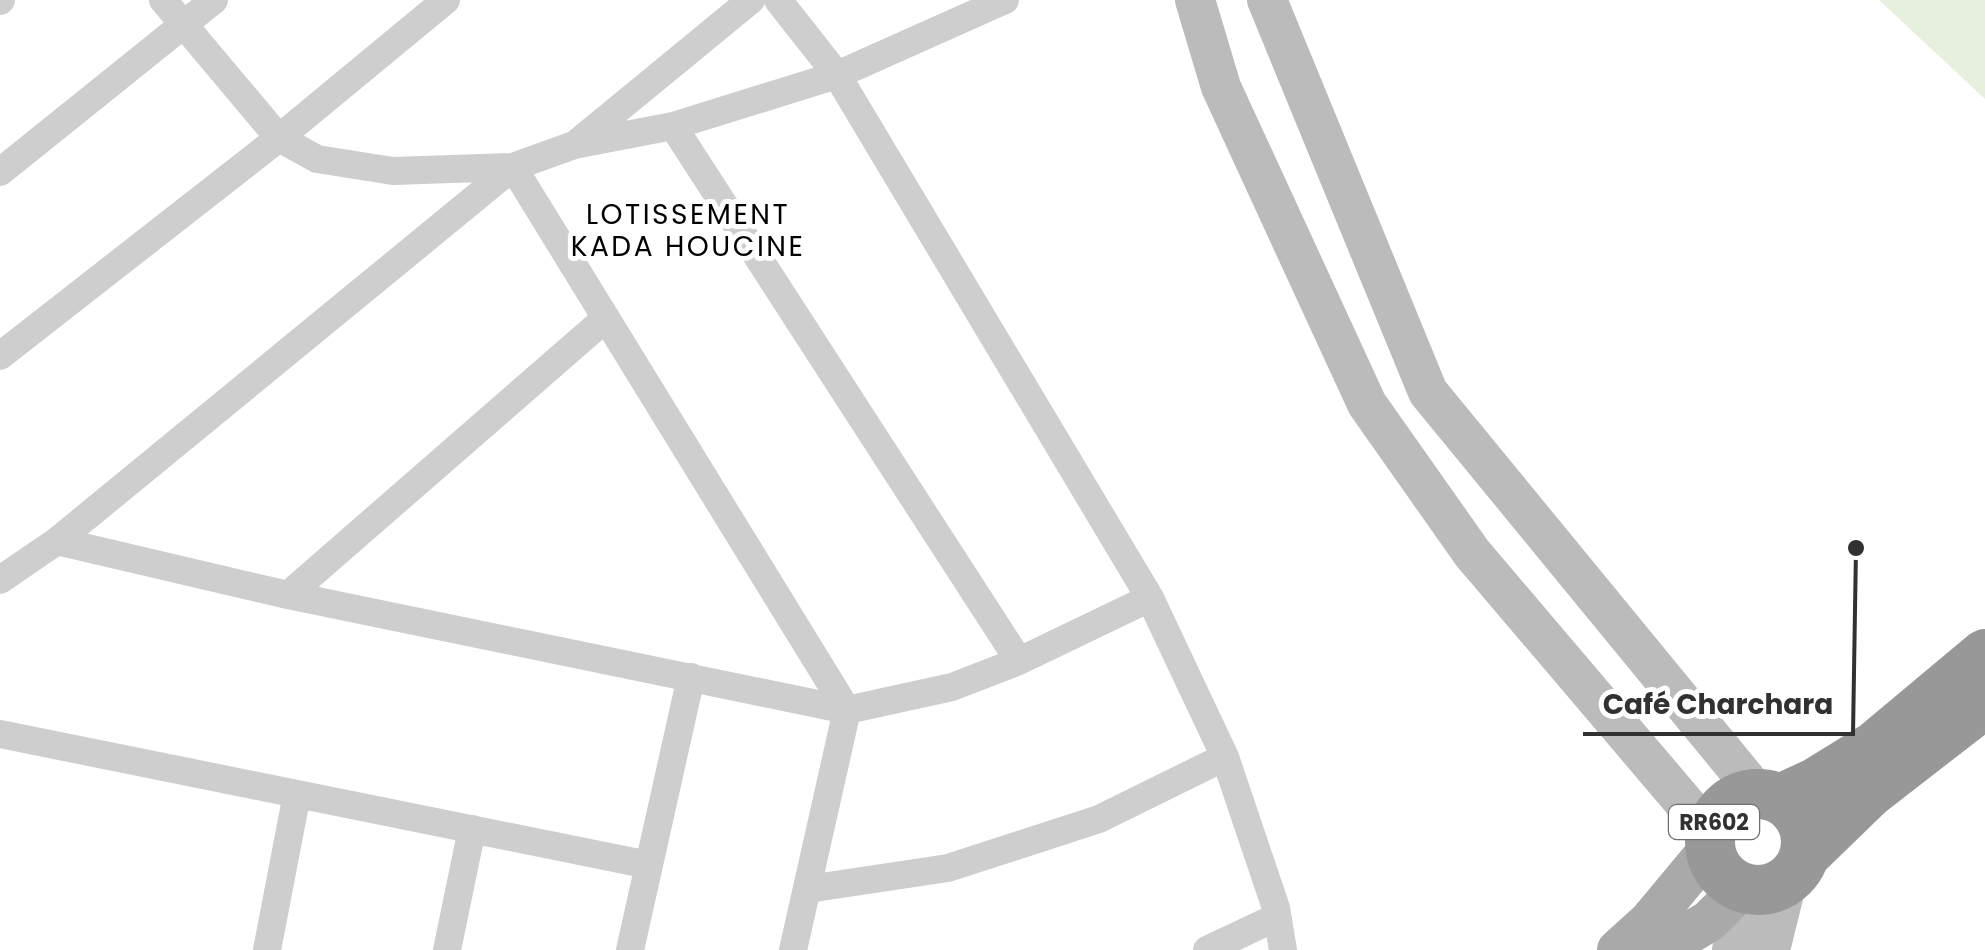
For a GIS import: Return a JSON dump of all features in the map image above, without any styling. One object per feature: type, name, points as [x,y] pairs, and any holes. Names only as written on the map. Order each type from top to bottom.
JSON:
[{"type":"highway","name":"RR602","points":[[1769,796],[1793,809],[1802,822],[1806,844],[1769,878],[1733,884],[1720,871],[1710,841],[1718,815],[1727,805],[1738,798],[1769,796],[1815,783],[1876,746],[1985,654]]},
{"type":"highway","points":[[1769,878],[1869,793],[1985,703]]},
{"type":"main road","points":[[1194,0],[1221,87],[1367,404],[1472,553],[1663,774],[1710,841],[1650,922],[1618,950]]},
{"type":"main road","points":[[1267,0],[1428,392],[1769,796]]},
{"type":"main road","points":[[1662,950],[1709,922],[1769,878]]},
{"type":"main road","name":"RR602","points":[[1732,950],[1769,878]]},
{"type":"main road","name":"RR602","points":[[1769,878],[1770,950]]},
{"type":"street","points":[[163,0],[279,138],[317,159],[393,170],[513,167],[574,145],[674,126],[837,76],[1005,0]]},
{"type":"street","points":[[0,172],[214,0]]},
{"type":"street","points":[[0,356],[279,138],[446,0]]},
{"type":"street","points":[[574,145],[751,0]]},
{"type":"street","points":[[778,0],[837,76],[1150,598],[1225,757],[1276,908],[1284,950]]},
{"type":"street","points":[[674,126],[1019,661]]},
{"type":"street","points":[[513,167],[847,710],[794,950]]},
{"type":"street","points":[[0,580],[57,541],[513,167]]},
{"type":"street","points":[[288,595],[606,318]]},
{"type":"street","points":[[57,541],[288,595],[847,710],[952,687],[1019,661],[1150,598]]},
{"type":"street","points":[[630,950],[691,677]]},
{"type":"street","points":[[0,734],[649,864]]},
{"type":"street","points":[[808,888],[948,868],[1099,819],[1225,757]]},
{"type":"street","points":[[267,950],[297,794]]},
{"type":"street","points":[[447,950],[472,829]]},
{"type":"street","points":[[1207,950],[1277,918]]},
{"type":"green space","points":[[1879,0],[1985,0],[1985,99]]},
{"type":"place","name":"Café Charchara","points":[[1856,548]]},
{"type":"district","name":"LOTISSEMENT KADA HOUCINE","points":[[688,230]]}]
